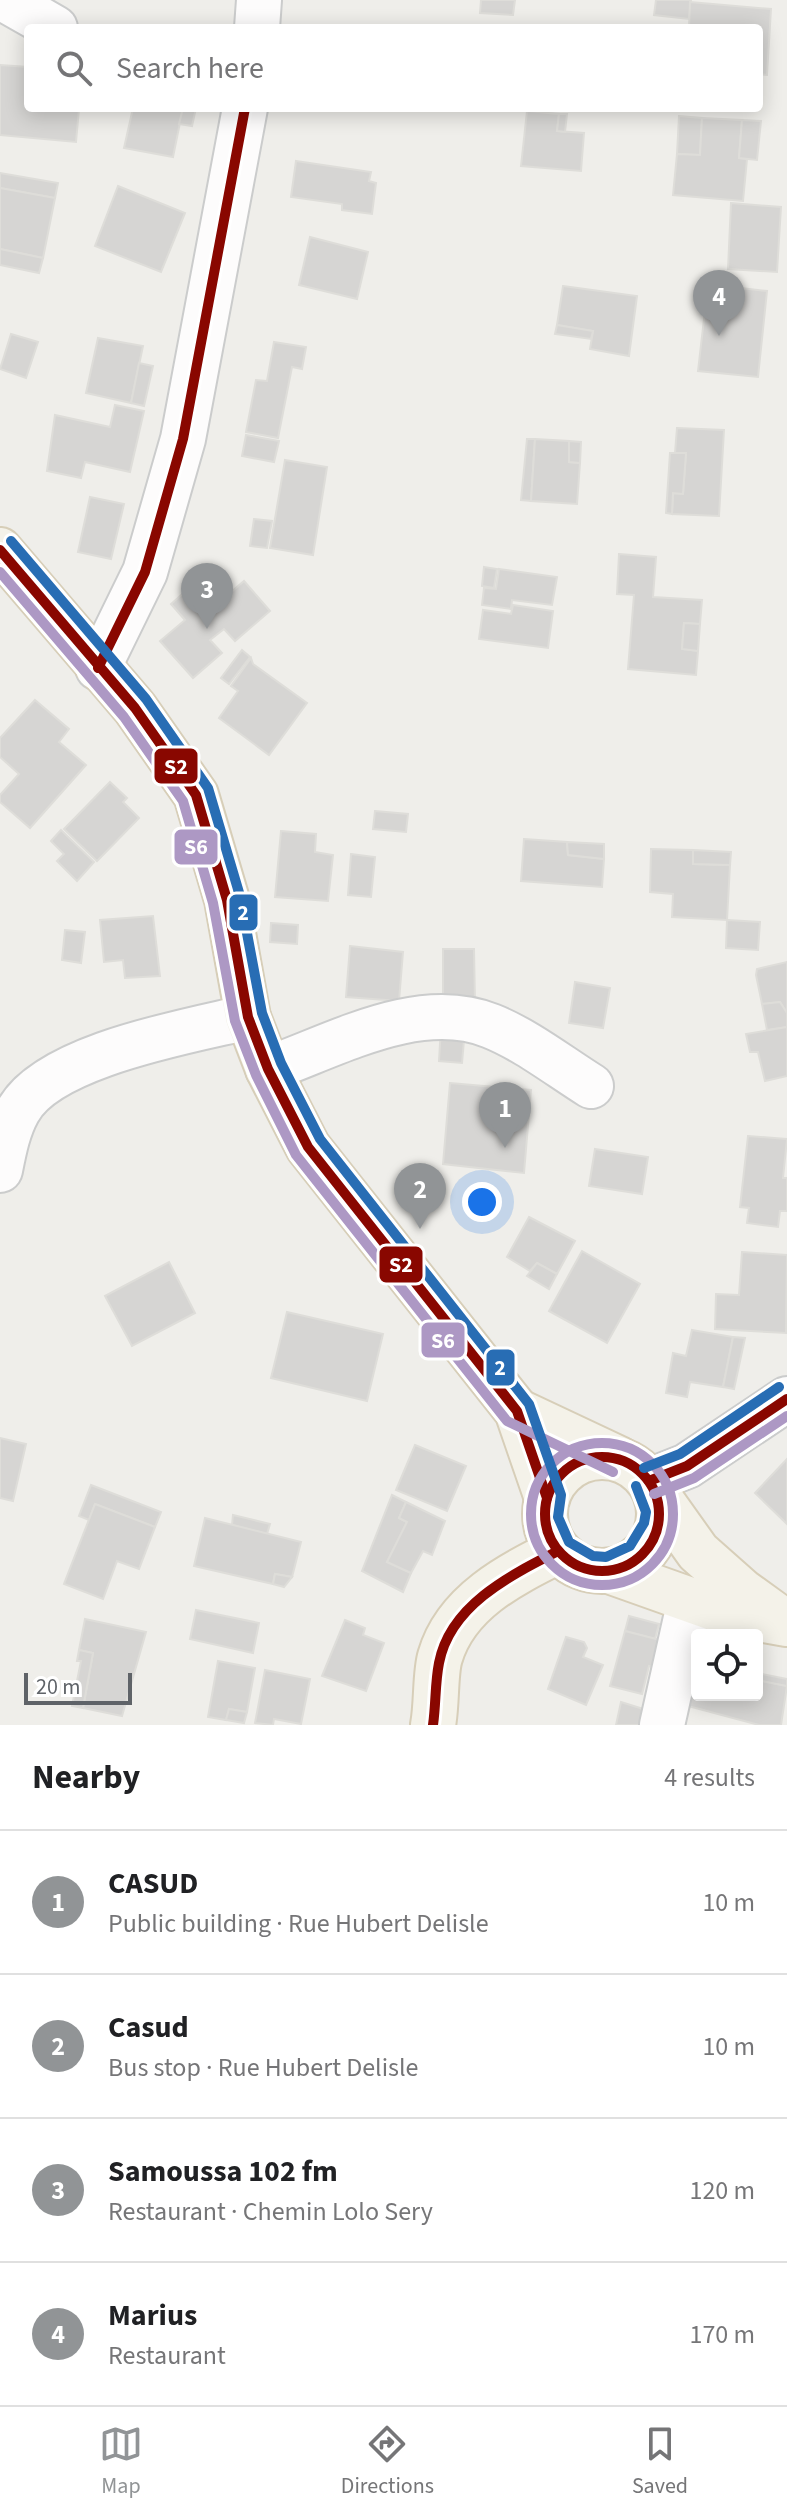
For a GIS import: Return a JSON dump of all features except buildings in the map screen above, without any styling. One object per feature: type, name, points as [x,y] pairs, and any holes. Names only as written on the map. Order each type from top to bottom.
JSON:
[{"type":"main road","points":[[0,550],[135,708],[196,795],[227,900],[248,1017],[268,1069],[308,1147],[517,1411],[547,1498]]},
{"type":"main road","points":[[517,1411],[642,1478],[658,1528],[651,1544],[633,1562],[609,1571]]},
{"type":"main road","points":[[601,1456],[642,1478],[698,1552],[742,1591],[787,1623],[730,1614],[609,1571],[581,1567],[558,1551],[548,1535],[544,1517],[554,1481],[567,1468],[601,1456]]},
{"type":"main road","points":[[433,1725],[439,1660],[452,1626],[498,1584],[558,1551]]},
{"type":"street","points":[[6,0],[48,24]]},
{"type":"street","points":[[257,24],[259,0]]},
{"type":"street","points":[[98,668],[145,572],[183,439],[244,112]]},
{"type":"street","points":[[0,1170],[19,1108],[53,1079],[110,1050],[248,1017]]},
{"type":"street","points":[[268,1069],[417,1018],[455,1017],[492,1026],[591,1086]]},
{"type":"street","points":[[642,1478],[687,1466],[787,1399]]},
{"type":"street","points":[[662,1725],[690,1600]]},
{"type":"transit line","name":"S2","points":[[98,668],[145,572],[183,439],[244,112]]},
{"type":"transit line","name":"2","points":[[11,541],[146,699],[208,788],[240,896],[262,1013],[281,1063],[320,1139],[529,1404],[561,1495],[558,1517],[569,1542],[593,1556],[606,1557],[630,1546],[644,1523],[646,1512],[636,1486]]},
{"type":"transit line","name":"S2","points":[[0,550],[135,708],[196,795],[227,900],[248,1017],[268,1069],[308,1147],[517,1411],[547,1498]]},
{"type":"transit line","name":"S6","points":[[0,572],[124,717],[183,801],[213,903],[235,1021],[256,1075],[296,1155],[507,1421],[613,1472]]},
{"type":"transit line","name":"2","points":[[644,1468],[680,1454],[779,1387]]},
{"type":"transit line","name":"S2","points":[[649,1481],[687,1466],[787,1399]]},
{"type":"transit line","name":"S6","points":[[654,1494],[694,1478],[787,1416]]},
{"type":"transit line","name":"S6","points":[[602,1443],[629,1448],[652,1464],[668,1487],[673,1514],[668,1541],[652,1564],[629,1580],[602,1585],[575,1580],[552,1564],[536,1541],[531,1514],[536,1487],[552,1464],[575,1448],[602,1443]]},
{"type":"transit line","name":"S2","points":[[602,1457],[634,1466],[650,1482],[659,1514],[650,1546],[634,1562],[602,1571],[570,1562],[554,1546],[545,1514],[554,1482],[570,1466],[602,1457]]},
{"type":"transit line","name":"S2","points":[[433,1725],[439,1663],[445,1643],[456,1624],[485,1594],[521,1570],[558,1551]]},
{"type":"place","name":"Marius","points":[[719,336]]},
{"type":"place","name":"Samoussa 102 fm","points":[[207,629]]},
{"type":"place","name":"CASUD","points":[[505,1148]]},
{"type":"place","name":"Casud","points":[[420,1229]]}]
